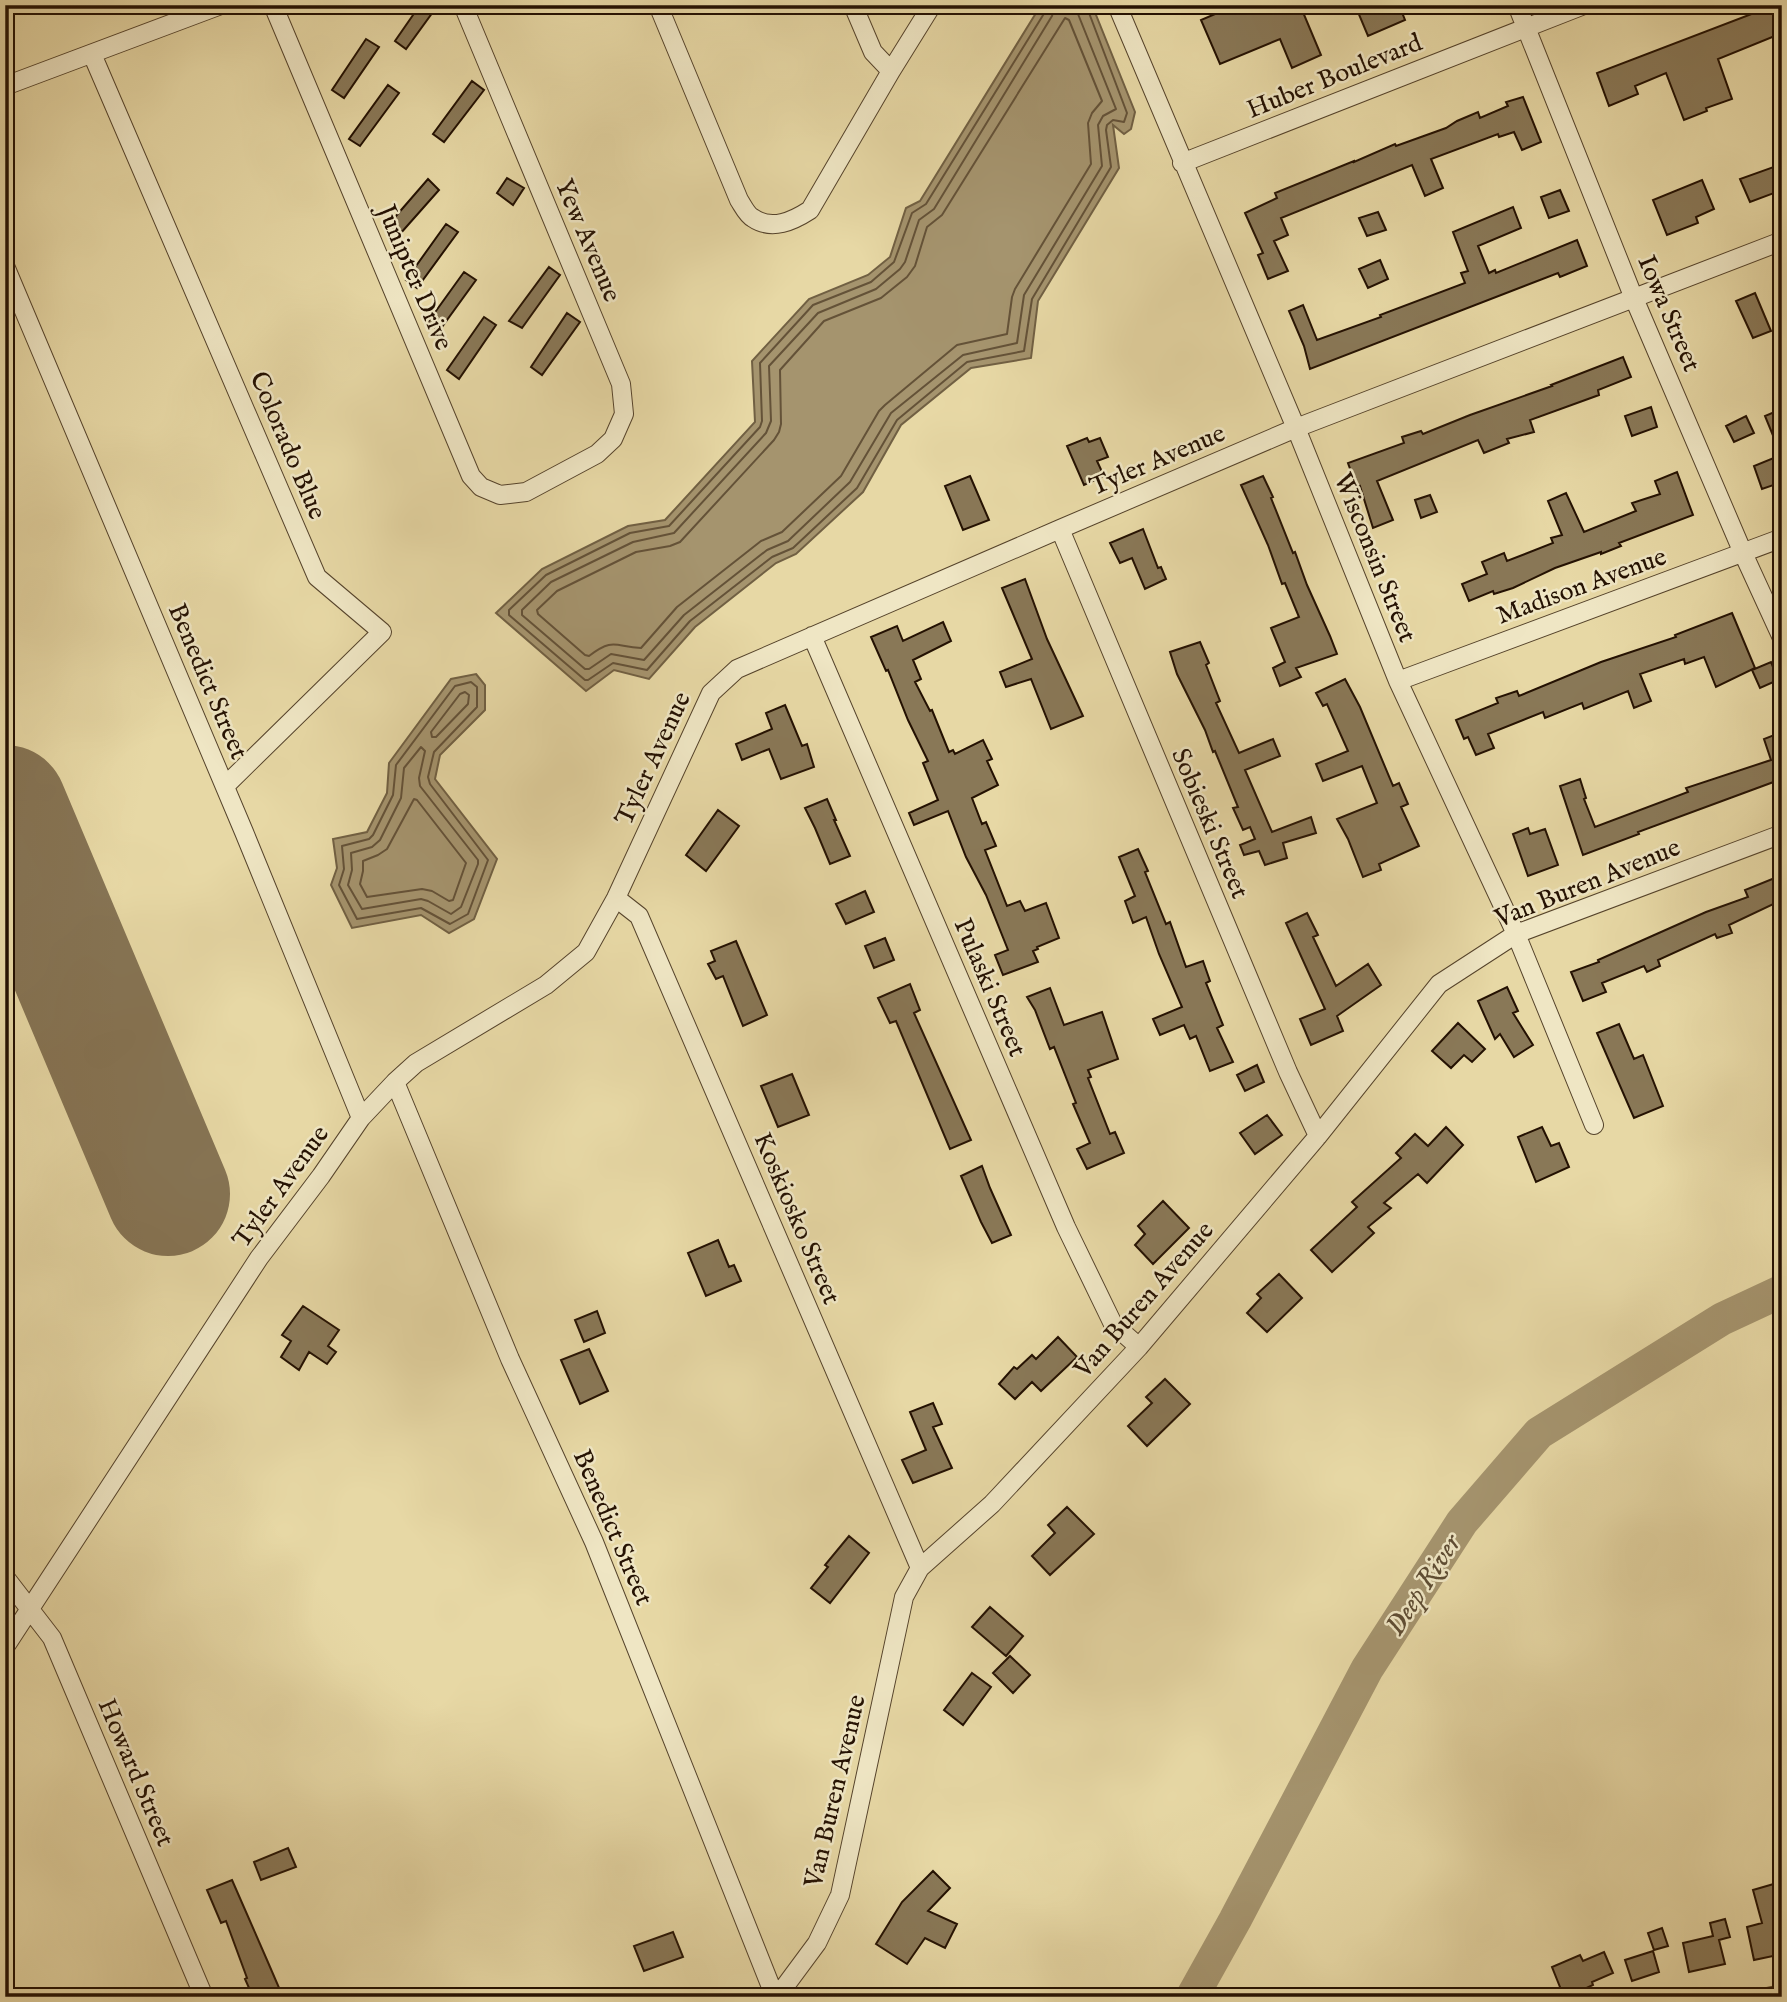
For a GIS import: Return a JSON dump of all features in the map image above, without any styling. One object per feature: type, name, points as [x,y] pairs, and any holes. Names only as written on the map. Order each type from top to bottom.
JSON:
[{"type":"street","points":[[5,86],[220,5]]},
{"type":"street","name":"Junipter Drive","points":[[273,5],[471,477],[481,486],[500,495],[526,492],[562,473]]},
{"type":"street","name":"Yew Avenue","points":[[463,5],[621,384],[624,414],[613,439],[597,454],[562,473]]},
{"type":"street","points":[[658,5],[739,200],[752,218],[771,225],[793,221],[810,210],[932,5]]},
{"type":"street","points":[[853,5],[873,52],[891,71]]},
{"type":"street","name":"Wisconsin Street","points":[[1117,5],[1296,428],[1398,681],[1516,934],[1594,1125]]},
{"type":"street","name":"Iowa Street","points":[[1517,5],[1633,296],[1782,638]]},
{"type":"street","name":"Huber Boulevard","points":[[1182,163],[1584,5]]},
{"type":"street","name":"Colorado Blue","points":[[92,54],[317,576],[382,632],[225,786]]},
{"type":"street","name":"Tyler Avenue","points":[[5,1647],[259,1258],[361,1118],[416,1063],[546,985],[586,952],[616,898],[711,693],[737,669],[1296,428],[1633,296],[1782,241]]},
{"type":"street","name":"Benedict Street","points":[[5,266],[225,786],[361,1118]]},
{"type":"street","name":"Sobieski Street","points":[[1060,529],[1282,1060],[1318,1136]]},
{"type":"street","name":"Madison Avenue","points":[[1398,681],[1782,538]]},
{"type":"street","name":"Pulaski Street","points":[[812,636],[1066,1227],[1113,1324],[1139,1347]]},
{"type":"street","name":"Van Buren Avenue","points":[[776,1997],[817,1943],[840,1895],[904,1597],[920,1568],[992,1504],[1139,1347],[1318,1136],[1440,984],[1516,934],[1782,834]]},
{"type":"street","name":"Koskiosko Street","points":[[616,898],[639,916],[920,1568]]},
{"type":"street","name":"Benedict Street","points":[[395,1082],[510,1359],[594,1542],[776,1997]]},
{"type":"street","name":"Howard Street","points":[[5,1577],[52,1638],[204,1997]]},
{"type":"street","points":[[1767,1997],[1782,1994]]},
{"type":"water","points":[[1041,5],[1092,5],[1135,112],[1131,129],[1124,134],[1113,125],[1119,168],[1038,301],[1031,358],[971,368],[901,425],[863,492],[796,554],[776,563],[695,627],[649,679],[614,670],[586,691],[496,613],[542,569],[628,526],[665,520],[755,422],[752,361],[809,299],[868,275],[890,257],[906,208],[920,201]]},
{"type":"water","points":[[476,674],[485,685],[485,710],[440,755],[435,779],[497,859],[474,919],[449,933],[421,915],[352,928],[331,885],[337,868],[333,839],[367,832],[387,793],[389,763],[451,679]]},
{"type":"building","points":[[420,5],[438,5],[406,49],[395,41]]},
{"type":"building","points":[[1236,5],[1300,5],[1321,55],[1292,68],[1280,39],[1220,64],[1201,20]]},
{"type":"building","points":[[1355,5],[1399,5],[1405,20],[1368,36]]},
{"type":"building","points":[[1775,5],[1782,5],[1782,33],[1718,59],[1732,99],[1706,108],[1707,111],[1684,120],[1666,73],[1635,86],[1638,94],[1609,106],[1597,73]]},
{"type":"building","points":[[366,39],[379,47],[344,98],[332,90]]},
{"type":"building","points":[[472,81],[484,90],[444,142],[433,134]]},
{"type":"building","points":[[388,85],[399,93],[360,146],[349,139]]},
{"type":"building","points":[[1523,97],[1541,142],[1522,150],[1514,132],[1499,137],[1498,134],[1431,159],[1443,188],[1425,196],[1412,165],[1281,218],[1288,235],[1274,241],[1288,271],[1268,279],[1258,255],[1263,253],[1245,213],[1277,198],[1275,193],[1395,144],[1396,146],[1446,128],[1478,112],[1480,118],[1508,106],[1506,102]]},
{"type":"building","points":[[1782,164],[1782,190],[1750,202],[1740,179]]},
{"type":"building","points":[[507,178],[524,188],[513,205],[497,193]]},
{"type":"building","points":[[428,179],[439,190],[400,234],[389,224]]},
{"type":"building","points":[[1702,180],[1714,209],[1696,217],[1698,223],[1667,235],[1653,200]]},
{"type":"building","points":[[1560,190],[1569,211],[1549,218],[1541,197]]},
{"type":"building","points":[[1513,207],[1521,228],[1478,246],[1489,273],[1495,270],[1496,273],[1577,240],[1587,266],[1560,277],[1558,273],[1310,369],[1304,346],[1289,311],[1303,305],[1317,340],[1465,283],[1461,273],[1468,271],[1453,232]]},
{"type":"building","points":[[1378,212],[1386,230],[1367,236],[1359,218]]},
{"type":"building","points":[[446,224],[458,232],[417,288],[406,280]]},
{"type":"building","points":[[1380,260],[1388,279],[1368,288],[1359,269]]},
{"type":"building","points":[[549,267],[560,275],[522,328],[509,321]]},
{"type":"building","points":[[464,272],[476,280],[439,331],[428,322]]},
{"type":"building","points":[[1755,293],[1771,331],[1753,338],[1736,301]]},
{"type":"building","points":[[567,313],[580,322],[542,375],[531,367]]},
{"type":"building","points":[[484,317],[496,325],[459,379],[447,370]]},
{"type":"building","points":[[1623,357],[1631,377],[1598,390],[1599,395],[1530,420],[1534,432],[1507,439],[1509,443],[1484,453],[1478,440],[1377,481],[1393,520],[1373,528],[1360,486],[1357,488],[1348,463],[1404,443],[1402,437],[1421,431],[1423,434]]},
{"type":"building","points":[[1651,407],[1657,427],[1632,436],[1625,416]]},
{"type":"building","points":[[1779,410],[1782,418],[1781,455],[1765,416]]},
{"type":"building","points":[[1746,416],[1754,433],[1734,442],[1726,426]]},
{"type":"building","points":[[1087,438],[1089,442],[1100,438],[1108,457],[1097,461],[1104,476],[1084,485],[1067,446]]},
{"type":"building","points":[[1776,457],[1782,482],[1762,489],[1754,466]]},
{"type":"building","points":[[1677,472],[1693,515],[1619,543],[1621,546],[1601,554],[1555,568],[1513,588],[1494,594],[1493,591],[1469,601],[1462,584],[1487,574],[1482,562],[1504,553],[1507,561],[1553,543],[1551,538],[1562,535],[1548,501],[1566,493],[1584,532],[1636,511],[1632,503],[1660,494],[1655,481]]},
{"type":"building","points":[[970,476],[989,520],[963,530],[945,486]]},
{"type":"building","points":[[1263,476],[1337,654],[1296,668],[1301,677],[1280,686],[1273,668],[1285,662],[1271,628],[1299,617],[1285,583],[1282,584],[1241,485]]},
{"type":"building","points":[[1430,495],[1437,512],[1421,518],[1415,500]]},
{"type":"building","points":[[1143,529],[1158,568],[1161,567],[1166,579],[1145,589],[1132,558],[1120,563],[1110,543]]},
{"type":"building","points":[[1025,579],[1047,639],[1083,716],[1051,729],[1031,679],[1006,687],[1000,672],[1032,659],[1002,588]]},
{"type":"building","points":[[1732,613],[1755,668],[1716,687],[1704,657],[1685,664],[1684,659],[1640,674],[1651,701],[1634,708],[1628,691],[1584,709],[1582,703],[1545,718],[1543,712],[1488,734],[1494,748],[1476,755],[1468,737],[1464,739],[1456,720],[1498,703],[1496,698],[1517,691],[1519,696]]},
{"type":"building","points":[[943,622],[951,641],[913,660],[921,679],[915,682],[930,711],[932,710],[949,752],[953,750],[955,754],[983,740],[992,759],[987,761],[998,785],[972,798],[982,824],[986,822],[996,846],[985,850],[1007,906],[1020,901],[1025,911],[1046,903],[1059,938],[1033,951],[1038,962],[1003,975],[995,955],[1008,950],[948,811],[914,825],[909,813],[938,800],[923,763],[928,761],[871,637],[897,626],[903,641]]},
{"type":"building","points":[[1200,642],[1220,701],[1216,703],[1239,753],[1273,739],[1280,756],[1245,770],[1272,832],[1311,817],[1316,833],[1283,843],[1287,858],[1265,865],[1259,851],[1244,855],[1240,845],[1255,839],[1250,827],[1243,830],[1233,808],[1238,807],[1215,751],[1213,752],[1177,674],[1170,652]]},
{"type":"building","points":[[1771,662],[1778,680],[1760,688],[1752,670]]},
{"type":"building","points":[[1345,679],[1360,707],[1393,786],[1399,783],[1408,804],[1401,807],[1419,846],[1379,864],[1381,870],[1363,877],[1337,819],[1377,803],[1362,766],[1323,781],[1316,764],[1348,751],[1327,704],[1323,706],[1316,693]]},
{"type":"building","points":[[785,705],[802,746],[807,744],[814,767],[781,779],[769,749],[742,760],[736,744],[772,729],[766,713]]},
{"type":"building","points":[[1782,732],[1782,783],[1779,780],[1583,855],[1560,786],[1580,779],[1586,798],[1584,799],[1595,827],[1688,792],[1686,788],[1771,760],[1764,739]]},
{"type":"building","points":[[827,799],[850,856],[830,864],[805,808]]},
{"type":"building","points":[[718,810],[739,826],[706,871],[686,855]]},
{"type":"building","points":[[1528,828],[1530,834],[1545,829],[1558,865],[1528,876],[1513,834]]},
{"type":"building","points":[[1138,849],[1166,924],[1170,922],[1186,967],[1203,961],[1210,981],[1206,983],[1223,1025],[1217,1028],[1233,1062],[1210,1071],[1196,1036],[1190,1039],[1184,1025],[1160,1035],[1153,1019],[1182,1007],[1146,917],[1133,923],[1125,901],[1135,896],[1119,857]]},
{"type":"building","points":[[1782,875],[1782,900],[1729,925],[1732,933],[1717,938],[1715,934],[1658,960],[1660,966],[1647,972],[1644,966],[1602,983],[1606,992],[1583,1001],[1571,972],[1599,962],[1598,960],[1706,912],[1748,897],[1745,890]]},
{"type":"building","points":[[865,891],[874,912],[846,924],[836,904]]},
{"type":"building","points":[[1307,913],[1318,935],[1313,937],[1336,986],[1368,964],[1381,985],[1337,1016],[1343,1031],[1311,1045],[1300,1019],[1325,1009],[1286,923]]},
{"type":"building","points":[[885,938],[894,960],[874,968],[865,946]]},
{"type":"building","points":[[736,941],[767,1015],[743,1026],[723,976],[716,979],[708,964],[715,961],[711,951]]},
{"type":"building","points":[[910,984],[920,1010],[914,1013],[971,1140],[950,1149],[896,1021],[890,1023],[878,998]]},
{"type":"building","points":[[1507,987],[1518,1011],[1513,1013],[1533,1045],[1514,1057],[1500,1034],[1495,1039],[1478,1001]]},
{"type":"building","points":[[1050,988],[1064,1025],[1102,1012],[1118,1059],[1088,1070],[1091,1077],[1088,1078],[1110,1134],[1115,1132],[1124,1153],[1087,1169],[1077,1149],[1090,1143],[1073,1104],[1076,1103],[1054,1047],[1050,1049],[1027,997]]},
{"type":"building","points":[[1458,1023],[1485,1049],[1472,1062],[1464,1055],[1451,1068],[1432,1051]]},
{"type":"building","points":[[1619,1024],[1634,1059],[1643,1055],[1663,1106],[1634,1118],[1597,1033]]},
{"type":"building","points":[[1257,1065],[1264,1082],[1245,1091],[1237,1075]]},
{"type":"building","points":[[792,1074],[809,1115],[778,1127],[761,1086]]},
{"type":"building","points":[[1267,1115],[1282,1135],[1255,1154],[1240,1133]]},
{"type":"building","points":[[1446,1127],[1463,1145],[1427,1183],[1418,1174],[1384,1203],[1391,1208],[1368,1227],[1374,1233],[1332,1272],[1311,1250],[1357,1207],[1352,1202],[1401,1158],[1396,1153],[1415,1134],[1428,1146]]},
{"type":"building","points":[[1542,1127],[1551,1146],[1559,1143],[1569,1167],[1536,1182],[1518,1137]]},
{"type":"building","points":[[982,1166],[1011,1235],[992,1243],[961,1176]]},
{"type":"building","points":[[1163,1201],[1189,1228],[1153,1264],[1135,1245],[1145,1234],[1138,1226]]},
{"type":"building","points":[[718,1240],[729,1267],[734,1265],[741,1281],[706,1296],[688,1253]]},
{"type":"building","points":[[1279,1274],[1302,1298],[1267,1332],[1247,1313],[1261,1298],[1257,1294]]},
{"type":"building","points":[[303,1306],[339,1330],[328,1346],[336,1352],[327,1364],[309,1352],[299,1370],[281,1357],[291,1341],[282,1335]]},
{"type":"building","points":[[597,1311],[605,1333],[584,1342],[575,1320]]},
{"type":"building","points":[[1058,1337],[1077,1357],[1041,1391],[1032,1382],[1015,1399],[999,1384],[1014,1367],[1017,1369],[1032,1355],[1036,1359]]},
{"type":"building","points":[[589,1349],[608,1391],[580,1404],[561,1360]]},
{"type":"building","points":[[1165,1379],[1190,1404],[1147,1446],[1128,1426],[1152,1403],[1146,1397]]},
{"type":"building","points":[[933,1403],[942,1424],[933,1427],[952,1468],[913,1483],[902,1460],[926,1450],[910,1412]]},
{"type":"building","points":[[1067,1507],[1094,1534],[1050,1575],[1032,1556],[1055,1533],[1048,1525]]},
{"type":"building","points":[[849,1536],[869,1553],[830,1603],[811,1588],[828,1567],[825,1565]]},
{"type":"building","points":[[990,1607],[1023,1636],[1006,1656],[972,1627]]},
{"type":"building","points":[[1010,1656],[1030,1675],[1013,1693],[993,1673]]},
{"type":"building","points":[[972,1673],[991,1687],[963,1725],[944,1710]]},
{"type":"building","points":[[288,1848],[296,1867],[261,1880],[254,1862]]},
{"type":"building","points":[[933,1871],[950,1888],[928,1911],[957,1924],[945,1948],[925,1938],[907,1964],[876,1944],[902,1902]]},
{"type":"building","points":[[232,1880],[283,1997],[253,1997],[245,1979],[247,1978],[226,1921],[221,1923],[207,1890]]},
{"type":"building","points":[[1777,1883],[1782,1902],[1782,1911],[1777,1912],[1782,1931],[1782,1954],[1754,1960],[1747,1927],[1762,1923],[1753,1890]]},
{"type":"building","points":[[1725,1919],[1730,1937],[1719,1940],[1725,1964],[1689,1972],[1683,1943],[1713,1936],[1710,1923]]},
{"type":"building","points":[[1662,1928],[1668,1946],[1654,1950],[1648,1933]]},
{"type":"building","points":[[673,1932],[683,1957],[644,1971],[634,1946]]},
{"type":"building","points":[[1653,1951],[1659,1972],[1632,1981],[1625,1960]]},
{"type":"building","points":[[1604,1952],[1613,1973],[1592,1982],[1593,1985],[1582,1990],[1585,1997],[1564,1997],[1552,1967],[1580,1955],[1583,1961]]},
{"type":"waterway","name":"Deep River","points":[[1192,1997],[1367,1669],[1462,1522],[1539,1433],[1722,1319],[1782,1291]]},
{"type":"runway","points":[[5,807],[168,1194]]}]
